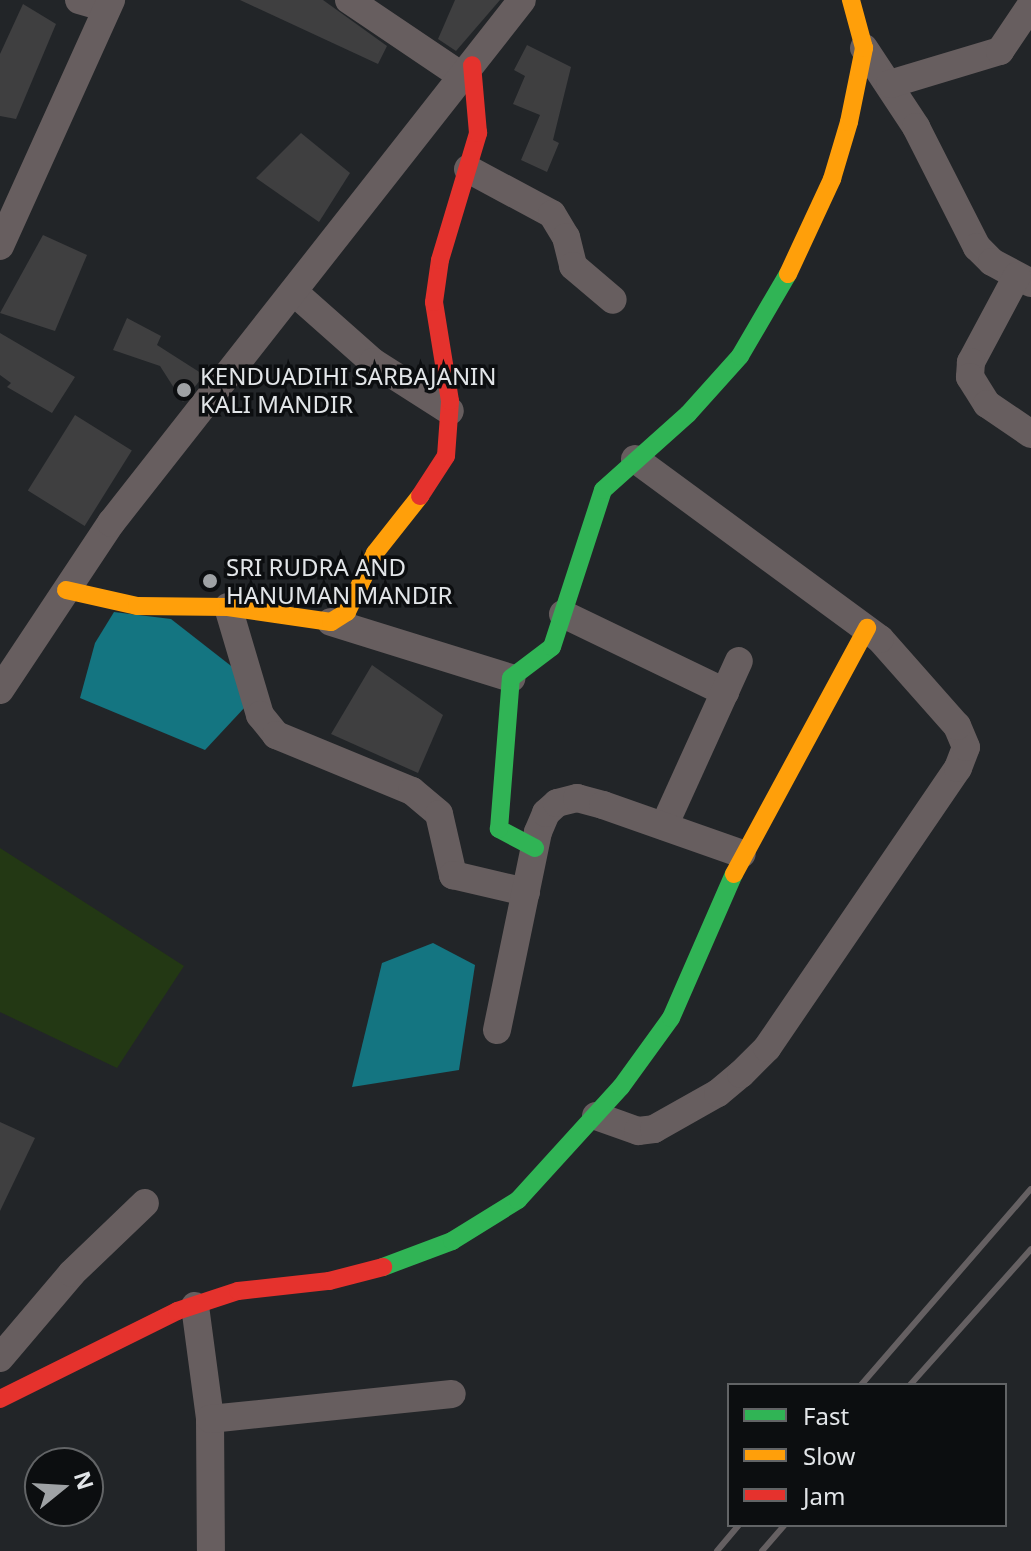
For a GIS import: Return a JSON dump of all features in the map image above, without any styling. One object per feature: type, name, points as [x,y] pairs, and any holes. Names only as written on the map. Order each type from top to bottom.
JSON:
[{"type":"street","points":[[0,246],[109,4],[79,0]]},
{"type":"street","points":[[331,622],[347,612],[394,524],[437,475],[446,456],[450,411],[434,302],[440,260],[468,169],[479,113],[467,71],[349,0]]},
{"type":"street","points":[[0,690],[111,523],[295,293],[522,0]]},
{"type":"street","points":[[851,0],[864,48],[890,84],[966,231],[992,262],[1024,279],[971,362],[970,377],[987,404],[1031,434]]},
{"type":"street","points":[[890,84],[1000,51],[1031,5]]},
{"type":"street","points":[[535,848],[499,829],[511,678],[552,647],[603,490],[688,414],[740,356],[773,304],[832,179],[864,48]]},
{"type":"street","points":[[468,169],[552,214],[566,237],[573,266],[613,300]]},
{"type":"street","points":[[295,293],[373,362],[450,411]]},
{"type":"street","points":[[596,1116],[638,1131],[654,1129],[718,1093],[767,1048],[958,768],[965,737],[867,628],[635,459]]},
{"type":"street","points":[[66,590],[137,606],[228,607],[331,622],[511,678]]},
{"type":"street","points":[[228,607],[260,715],[276,735],[412,791],[439,814],[453,875],[526,892]]},
{"type":"street","points":[[563,614],[725,692]]},
{"type":"street","points":[[0,1399],[195,1306],[238,1291],[329,1281],[452,1241],[518,1200],[596,1116],[671,1018],[742,854],[867,628]]},
{"type":"street","points":[[664,826],[739,661]]},
{"type":"street","points":[[497,1030],[535,848],[546,813],[557,803],[577,798],[742,854]]},
{"type":"street","points":[[0,1358],[72,1273],[145,1203]]},
{"type":"street","points":[[195,1306],[210,1419],[211,1551]]},
{"type":"street","points":[[210,1419],[452,1394]]},
{"type":"green space","points":[[0,848],[184,966],[117,1068],[0,1012]]},
{"type":"water","points":[[114,612],[171,619],[235,669],[246,706],[205,750],[80,698],[95,643]]},
{"type":"water","points":[[433,943],[475,965],[459,1070],[352,1087],[382,963]]},
{"type":"building","points":[[240,0],[323,0],[387,46],[378,64]]},
{"type":"building","points":[[455,0],[500,0],[456,51],[438,39]]},
{"type":"building","points":[[23,4],[56,24],[16,119],[0,116],[0,54]]},
{"type":"building","points":[[527,45],[571,67],[553,140],[559,143],[547,172],[521,160],[540,115],[513,104],[525,76],[514,70]]},
{"type":"building","points":[[301,133],[350,173],[319,222],[256,178]]},
{"type":"building","points":[[43,235],[87,255],[55,331],[0,313]]},
{"type":"building","points":[[127,318],[161,336],[157,345],[204,375],[183,402],[160,366],[113,350]]},
{"type":"building","points":[[0,333],[75,377],[52,413],[7,387],[11,383],[0,375]]},
{"type":"building","points":[[75,415],[132,451],[85,526],[28,490]]},
{"type":"building","points":[[372,665],[443,715],[418,773],[331,734]]},
{"type":"building","points":[[0,1122],[35,1138],[0,1211]]},
{"type":"railway","points":[[863,1383],[1031,1189]]},
{"type":"railway","points":[[912,1383],[1031,1249]]},
{"type":"railway","points":[[717,1551],[737,1527]]},
{"type":"railway","points":[[762,1551],[783,1527]]},
{"type":"traffic: fast","points":[[535,848],[499,829],[511,678],[552,647],[603,490],[688,414],[740,356],[788,274]]},
{"type":"traffic: fast","points":[[383,1267],[452,1241],[518,1200],[621,1087],[671,1018],[734,874]]},
{"type":"traffic: slow","points":[[788,274],[832,179],[849,122],[864,48],[851,0]]},
{"type":"traffic: slow","points":[[66,590],[137,606],[228,607],[331,622],[347,612],[375,553],[420,496]]},
{"type":"traffic: slow","points":[[734,874],[867,628]]},
{"type":"traffic: jam","points":[[420,496],[446,456],[450,401],[434,302],[440,260],[478,133],[472,65]]},
{"type":"traffic: jam","points":[[0,1399],[177,1311],[238,1291],[329,1281],[383,1267]]},
{"type":"place","name":"KENDUADIHI SARBAJANIN KALI MANDIR","points":[[184,390]]},
{"type":"place","name":"SRI RUDRA AND HANUMAN MANDIR","points":[[210,581]]}]
